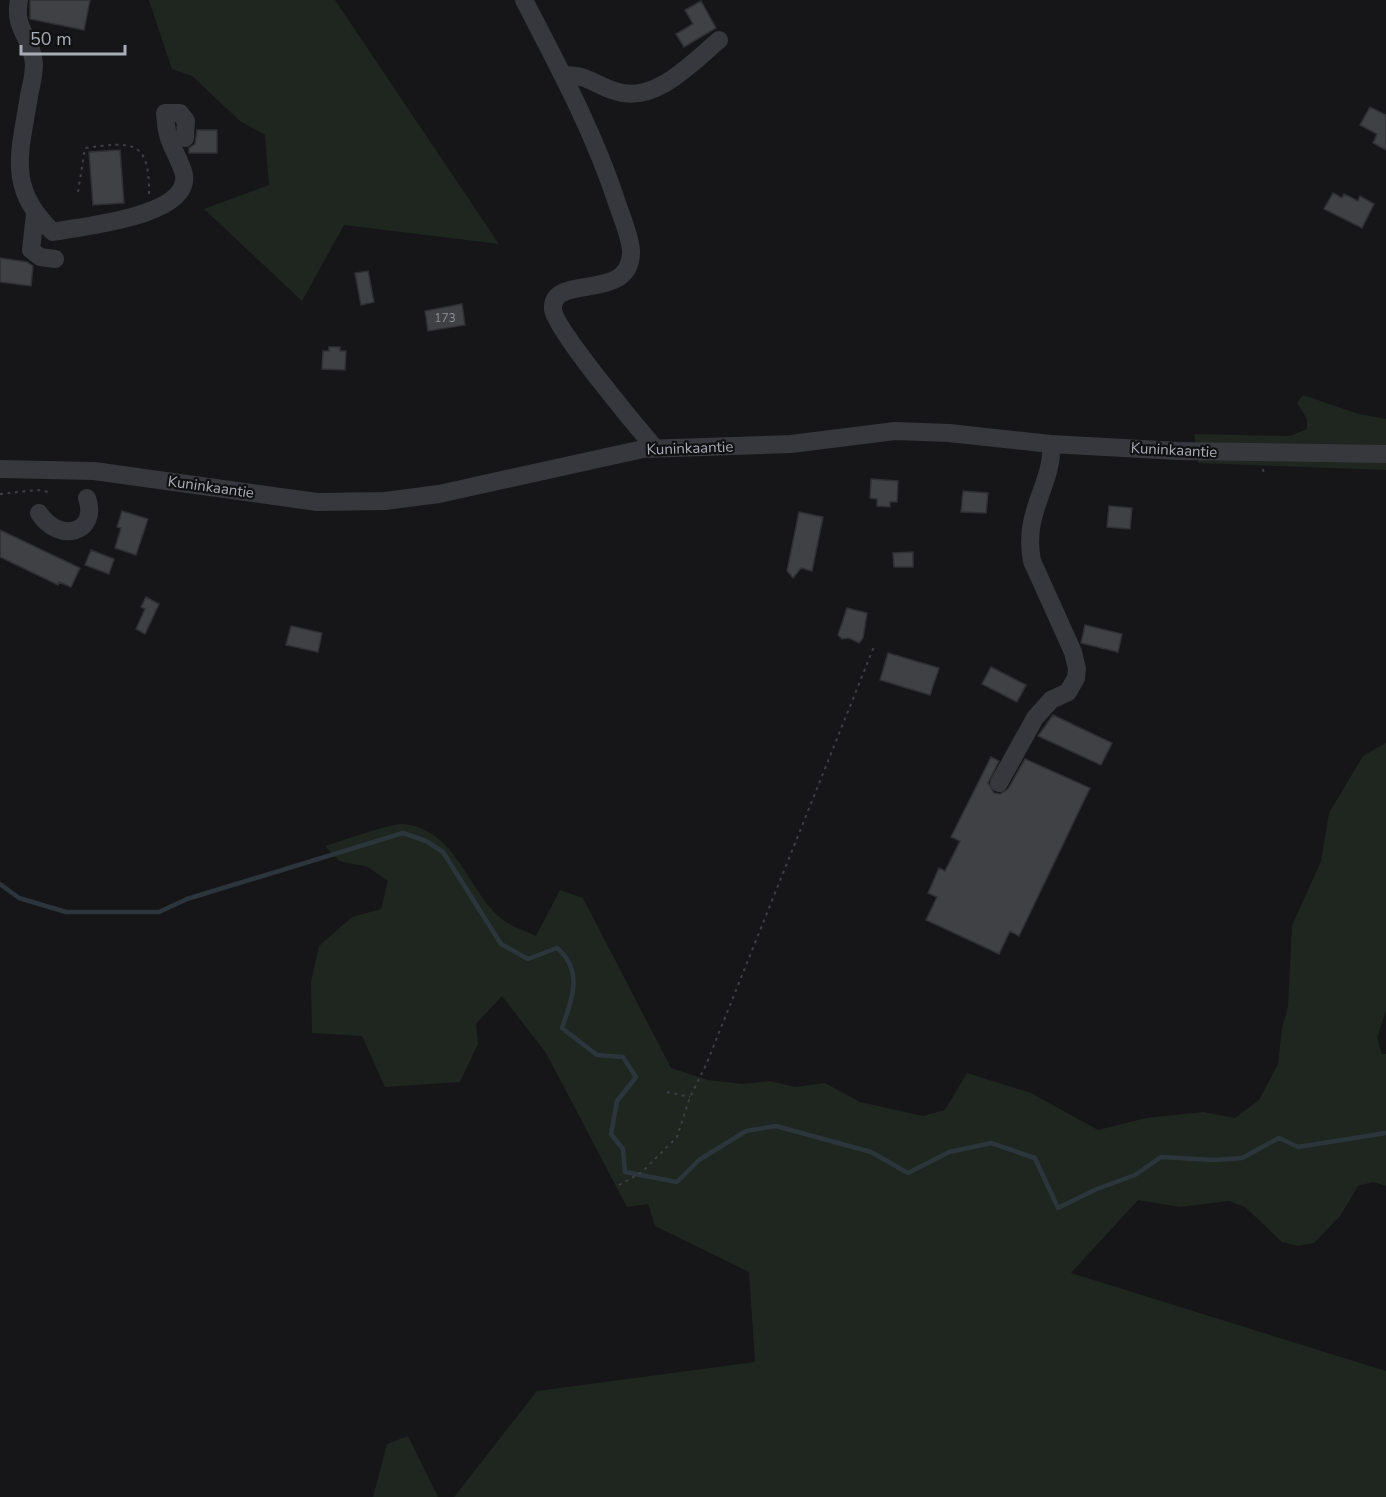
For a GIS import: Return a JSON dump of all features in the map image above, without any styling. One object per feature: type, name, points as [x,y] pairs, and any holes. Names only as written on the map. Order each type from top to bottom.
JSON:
[{"type":"street","points":[[524,0],[591,132],[630,240],[631,253],[627,270],[619,279],[603,285],[563,292],[554,300],[553,310],[562,328],[591,368],[655,448]]},
{"type":"street","points":[[12,6],[17,22],[33,50],[34,69],[21,145],[20,177],[25,198],[35,214],[53,232],[148,212],[168,203],[183,187],[184,175],[168,138],[165,113],[180,113],[186,122],[185,138]]},
{"type":"street","points":[[563,75],[582,75],[616,92],[632,95],[653,90],[678,75],[719,40]]},
{"type":"street","points":[[35,214],[31,250],[40,257],[55,259]]},
{"type":"street","name":"Kuninkaantie","points":[[0,469],[94,471],[317,502],[349,503],[439,494],[655,448],[791,444],[895,431],[949,433],[1051,444],[1242,454],[1386,454]]},
{"type":"street","points":[[999,783],[1035,718],[1052,700],[1068,692],[1077,669],[1074,652],[1032,561],[1029,545],[1030,520],[1052,456],[1051,444]]},
{"type":"street","points":[[39,513],[45,523],[58,532],[71,532],[82,526],[88,517],[90,508],[87,498]]},
{"type":"path","points":[[78,192],[86,148],[118,144],[134,146],[140,150],[144,162],[149,187],[148,212]]},
{"type":"path","points":[[0,494],[37,490],[50,492]]},
{"type":"path","points":[[619,1185],[635,1178],[677,1137],[690,1096],[706,1065],[876,644]]},
{"type":"path","points":[[667,1092],[690,1096]]},
{"type":"shaded area","points":[[149,0],[335,0],[499,244],[344,225],[302,301],[204,209],[269,185],[265,135],[240,121],[192,76],[172,69]]},
{"type":"shaded area","points":[[1303,395],[1359,414],[1386,419],[1386,470],[1198,463],[1194,434],[1290,436],[1307,429],[1307,419],[1297,403]]},
{"type":"shaded area","points":[[1386,743],[1386,1010],[1377,1038],[1382,1054],[1386,1054],[1386,1186],[1373,1182],[1358,1186],[1340,1216],[1314,1243],[1298,1246],[1282,1242],[1245,1207],[1229,1201],[1179,1207],[1138,1200],[1071,1273],[1386,1371],[1386,1497],[454,1497],[537,1391],[755,1362],[749,1272],[655,1226],[648,1204],[627,1207],[546,1053],[502,996],[476,1024],[478,1044],[460,1082],[385,1087],[362,1036],[312,1033],[311,982],[319,946],[352,917],[381,909],[388,881],[368,867],[339,861],[325,846],[399,824],[424,830],[439,839],[451,852],[493,910],[509,924],[536,936],[560,890],[583,898],[671,1068],[708,1080],[743,1084],[770,1081],[795,1087],[825,1083],[860,1102],[923,1116],[945,1110],[967,1073],[1031,1093],[1098,1130],[1146,1118],[1203,1112],[1235,1118],[1259,1100],[1278,1064],[1282,1028],[1288,1007],[1292,926],[1321,861],[1329,813],[1363,756]]},
{"type":"shaded area","points":[[408,1436],[438,1497],[373,1497],[387,1444]]},
{"type":"building","points":[[30,0],[90,0],[84,30],[30,19]]},
{"type":"building","points":[[701,1],[716,28],[684,47],[676,34],[693,24],[685,10]]},
{"type":"building","points":[[1370,107],[1386,115],[1386,150],[1373,143],[1377,134],[1360,125]]},
{"type":"building","points":[[197,130],[217,130],[217,153],[189,153],[189,148],[195,144]]},
{"type":"building","points":[[120,150],[124,203],[93,205],[89,152]]},
{"type":"building","points":[[1333,193],[1342,198],[1344,194],[1358,201],[1360,196],[1374,204],[1362,228],[1324,209]]},
{"type":"building","points":[[0,258],[27,262],[33,266],[31,286],[0,282]]},
{"type":"building","points":[[368,271],[374,302],[361,305],[355,273]]},
{"type":"building","points":[[462,304],[465,325],[428,331],[425,311]]},
{"type":"building","points":[[329,347],[340,347],[340,351],[346,351],[345,370],[322,369],[323,351],[329,351]]},
{"type":"building","points":[[871,479],[898,481],[897,502],[890,502],[890,507],[877,506],[877,499],[870,498]]},
{"type":"building","points":[[963,491],[988,493],[986,513],[961,512]]},
{"type":"building","points":[[1109,506],[1132,508],[1130,529],[1107,527]]},
{"type":"building","points":[[122,511],[148,519],[136,555],[115,548],[121,528],[117,527]]},
{"type":"building","points":[[799,512],[823,517],[812,571],[801,568],[793,578],[787,571]]},
{"type":"building","points":[[0,530],[80,568],[71,587],[59,582],[58,585],[0,557]]},
{"type":"building","points":[[91,550],[114,559],[109,574],[85,565]]},
{"type":"building","points":[[913,552],[913,567],[894,567],[893,553]]},
{"type":"building","points":[[146,597],[159,604],[145,634],[136,629],[145,609],[141,607]]},
{"type":"building","points":[[847,608],[867,613],[863,638],[859,643],[849,638],[842,639],[838,635]]},
{"type":"building","points":[[1085,625],[1122,634],[1118,652],[1081,643]]},
{"type":"building","points":[[291,626],[322,633],[318,652],[286,645]]},
{"type":"building","points":[[888,653],[939,668],[930,695],[880,680]]},
{"type":"building","points":[[991,667],[1026,685],[1017,702],[982,684]]},
{"type":"building","points":[[1053,715],[1112,743],[1101,765],[1038,736]]},
{"type":"building","points":[[991,757],[999,761],[988,783],[994,793],[1000,794],[1008,789],[1025,759],[1090,788],[1019,936],[1010,931],[999,954],[926,920],[937,897],[928,893],[939,868],[945,871],[960,841],[951,837]]},
{"type":"waterway","points":[[0,884],[19,898],[66,912],[159,912],[187,899],[403,833],[426,841],[443,852],[501,944],[528,959],[557,948],[565,957],[571,966],[573,985],[562,1028],[597,1055],[623,1057],[636,1077],[617,1101],[611,1134],[623,1149],[625,1172],[677,1182],[699,1160],[746,1131],[776,1126],[871,1152],[908,1173],[949,1152],[991,1143],[1035,1158],[1058,1208],[1097,1189],[1135,1175],[1161,1157],[1214,1160],[1242,1158],[1279,1138],[1298,1147],[1386,1133]]}]
